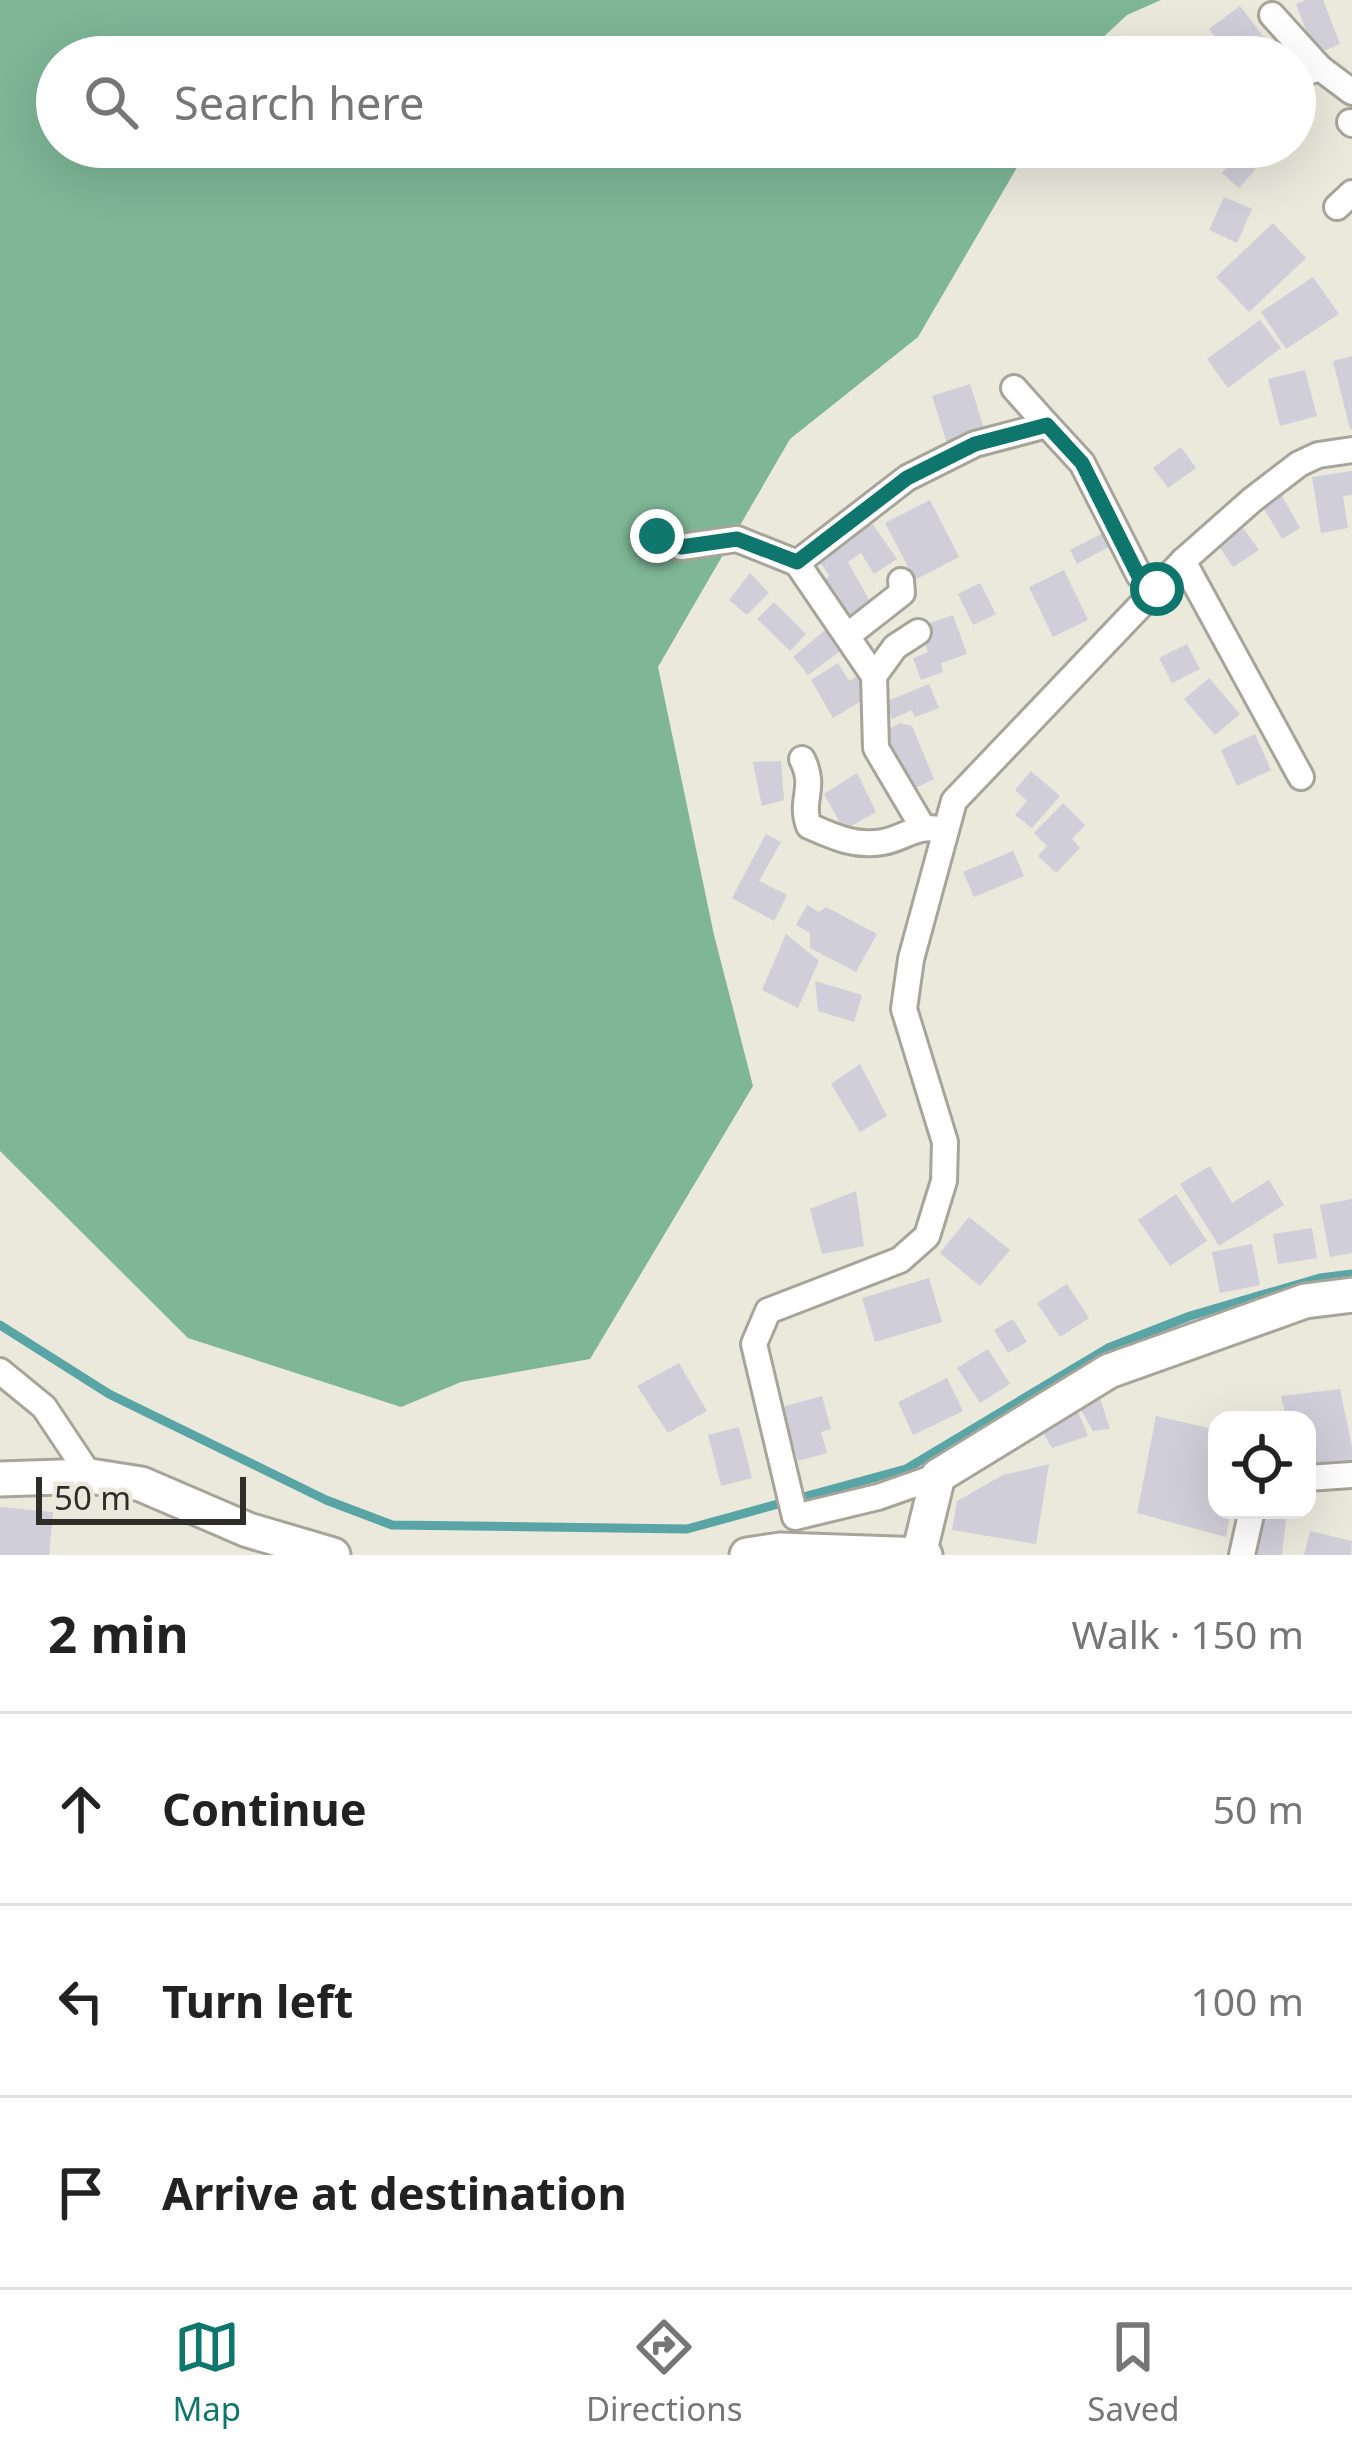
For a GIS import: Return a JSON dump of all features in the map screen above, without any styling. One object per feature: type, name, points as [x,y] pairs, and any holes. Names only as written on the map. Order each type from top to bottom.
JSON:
[{"type":"street","points":[[1272,15],[1291,36]]},
{"type":"street","points":[[1316,64],[1352,92]]},
{"type":"street","points":[[1316,69],[1320,68]]},
{"type":"street","points":[[1013,388],[1082,463],[1138,575],[1157,589]]},
{"type":"street","points":[[797,562],[907,478],[975,444],[1047,425]]},
{"type":"street","points":[[1352,450],[1318,455],[1299,464],[1183,561],[954,801],[934,828],[904,1009],[945,1142],[944,1181],[926,1236],[900,1260],[767,1311],[754,1344],[795,1517],[878,1497],[938,1476],[1109,1370],[1305,1300],[1352,1295]]},
{"type":"street","points":[[657,536],[681,547],[737,539],[797,562],[874,676],[876,748],[934,828]]},
{"type":"street","points":[[1183,561],[1301,777]]},
{"type":"street","points":[[847,636],[902,593],[901,581]]},
{"type":"street","points":[[874,676],[896,646],[918,632]]},
{"type":"street","points":[[802,759],[811,776],[805,815],[808,826],[854,844],[886,842],[934,828]]},
{"type":"street","points":[[0,1371],[44,1407],[90,1476]]},
{"type":"street","points":[[1316,1477],[1352,1475]]},
{"type":"street","points":[[0,1479],[90,1476],[141,1484],[248,1530],[333,1555]]},
{"type":"street","points":[[747,1555],[780,1550],[921,1555],[938,1476]]},
{"type":"street","points":[[1242,1555],[1250,1519]]},
{"type":"green space","points":[[0,0],[1161,0],[1127,15],[1104,36],[36,36],[36,168],[1017,168],[918,337],[790,439],[658,667],[714,935],[753,1086],[590,1359],[461,1382],[401,1407],[188,1338],[0,1151]]},
{"type":"building","points":[[1323,0],[1340,44],[1316,54],[1316,36],[1308,36],[1296,4]]},
{"type":"building","points":[[1240,6],[1263,36],[1214,36],[1209,29]]},
{"type":"building","points":[[1227,168],[1257,168],[1239,188],[1222,173]]},
{"type":"building","points":[[1224,197],[1252,209],[1237,243],[1209,230]]},
{"type":"building","points":[[1273,223],[1306,258],[1249,312],[1216,277]]},
{"type":"building","points":[[1313,277],[1339,314],[1286,349],[1261,312]]},
{"type":"building","points":[[1260,320],[1281,348],[1228,388],[1207,359]]},
{"type":"building","points":[[1352,356],[1352,429],[1350,429],[1333,361]]},
{"type":"building","points":[[1305,370],[1317,416],[1280,426],[1268,379]]},
{"type":"building","points":[[970,384],[985,431],[947,443],[932,396]]},
{"type":"building","points":[[1181,447],[1196,468],[1168,488],[1153,468]]},
{"type":"building","points":[[1352,471],[1352,495],[1343,496],[1348,528],[1321,533],[1312,477]]},
{"type":"building","points":[[1282,496],[1300,528],[1282,539],[1263,507]]},
{"type":"building","points":[[930,500],[959,557],[915,580],[885,523]]},
{"type":"building","points":[[869,519],[897,559],[874,574],[861,553],[848,562],[871,603],[847,616],[815,555]]},
{"type":"building","points":[[1243,528],[1259,550],[1233,567],[1218,545]]},
{"type":"building","points":[[1105,532],[1112,545],[1077,564],[1070,550]]},
{"type":"building","points":[[1064,570],[1088,620],[1053,637],[1029,587]]},
{"type":"building","points":[[750,573],[769,593],[747,615],[729,600]]},
{"type":"building","points":[[980,583],[996,614],[973,625],[958,594]]},
{"type":"building","points":[[774,602],[806,634],[790,651],[757,619]]},
{"type":"building","points":[[953,615],[967,654],[941,663],[943,672],[921,680],[913,658],[928,652],[919,627]]},
{"type":"building","points":[[825,630],[839,652],[808,675],[793,657]]},
{"type":"building","points":[[1187,644],[1200,669],[1172,683],[1159,658]]},
{"type":"building","points":[[838,663],[849,681],[858,676],[870,696],[833,718],[811,680]]},
{"type":"building","points":[[1209,678],[1240,714],[1215,735],[1184,699]]},
{"type":"building","points":[[929,684],[939,708],[915,717],[912,710],[892,719],[885,702]]},
{"type":"building","points":[[900,723],[912,726],[934,779],[909,791],[880,734]]},
{"type":"building","points":[[1255,734],[1271,770],[1237,786],[1221,750]]},
{"type":"building","points":[[781,761],[784,800],[762,806],[753,762]]},
{"type":"building","points":[[1031,771],[1060,796],[1032,828],[1015,815],[1027,801],[1015,790]]},
{"type":"building","points":[[857,773],[876,812],[844,830],[824,794]]},
{"type":"building","points":[[1063,803],[1085,825],[1072,839],[1080,848],[1056,873],[1038,856],[1047,846],[1034,833]]},
{"type":"building","points":[[766,834],[781,842],[759,881],[787,895],[774,921],[732,898]]},
{"type":"building","points":[[1013,851],[1024,876],[974,897],[963,872]]},
{"type":"building","points":[[807,905],[819,912],[826,907],[877,934],[856,972],[810,948],[810,933],[796,925]]},
{"type":"building","points":[[786,934],[819,961],[798,1008],[762,990]]},
{"type":"building","points":[[815,981],[862,995],[854,1022],[818,1011]]},
{"type":"building","points":[[860,1064],[887,1116],[860,1132],[831,1084]]},
{"type":"building","points":[[1210,1166],[1232,1203],[1269,1180],[1284,1205],[1219,1246],[1180,1184]]},
{"type":"building","points":[[856,1191],[864,1246],[822,1254],[810,1209]]},
{"type":"building","points":[[1176,1194],[1207,1241],[1170,1266],[1138,1220]]},
{"type":"building","points":[[1352,1199],[1352,1253],[1330,1257],[1320,1205]]},
{"type":"building","points":[[969,1217],[1010,1250],[980,1286],[940,1253]]},
{"type":"building","points":[[1312,1228],[1317,1258],[1278,1264],[1273,1234]]},
{"type":"building","points":[[1252,1244],[1260,1285],[1220,1293],[1212,1252]]},
{"type":"building","points":[[929,1278],[942,1322],[875,1342],[862,1298]]},
{"type":"building","points":[[1067,1284],[1089,1318],[1060,1337],[1037,1303]]},
{"type":"building","points":[[1013,1319],[1027,1342],[1008,1353],[994,1330]]},
{"type":"building","points":[[988,1349],[1010,1384],[980,1403],[957,1368]]},
{"type":"building","points":[[679,1363],[707,1411],[668,1433],[637,1386]]},
{"type":"building","points":[[947,1378],[963,1411],[913,1435],[898,1402]]},
{"type":"building","points":[[1096,1386],[1110,1429],[1093,1431],[1074,1397]]},
{"type":"building","points":[[1340,1389],[1352,1468],[1316,1467],[1316,1411],[1285,1411],[1281,1396]]},
{"type":"building","points":[[822,1396],[831,1429],[821,1432],[827,1453],[798,1461],[782,1407]]},
{"type":"building","points":[[1074,1402],[1088,1436],[1052,1448],[1036,1420]]},
{"type":"building","points":[[1156,1416],[1208,1428],[1208,1519],[1229,1519],[1226,1537],[1137,1513]]},
{"type":"building","points":[[739,1427],[752,1478],[721,1486],[708,1435]]},
{"type":"building","points":[[1049,1464],[1036,1544],[952,1530],[957,1501],[1003,1475]]},
{"type":"building","points":[[0,1507],[53,1512],[49,1555],[0,1555]]},
{"type":"building","points":[[1253,1519],[1286,1519],[1282,1555],[1249,1555]]},
{"type":"building","points":[[1310,1531],[1352,1541],[1351,1555],[1304,1555]]},
{"type":"waterway","points":[[0,1325],[109,1394],[326,1500],[392,1525],[687,1529],[906,1469],[1108,1348],[1190,1316],[1320,1278],[1352,1274]]},
{"type":"route","points":[[657,536],[681,547],[737,539],[797,562],[907,478],[975,444],[1047,425],[1082,463],[1138,575],[1157,589]]}]
